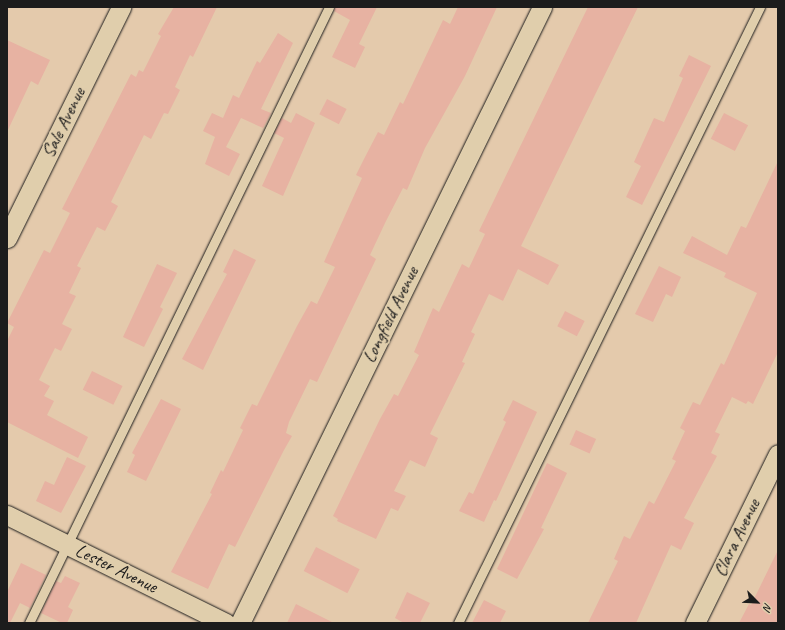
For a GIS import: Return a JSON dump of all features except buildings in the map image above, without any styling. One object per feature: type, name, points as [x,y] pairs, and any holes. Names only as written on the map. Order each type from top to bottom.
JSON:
[{"type":"street","name":"Sale Avenue","points":[[7,238],[121,7]]},
{"type":"street","name":"Longfield Avenue","points":[[240,623],[542,7]]},
{"type":"street","name":"Clara Avenue","points":[[695,623],[778,454]]},
{"type":"street","name":"Lester Avenue","points":[[7,515],[226,623]]},
{"type":"lane","points":[[30,623],[329,7]]},
{"type":"lane","points":[[458,623],[760,7]]}]
